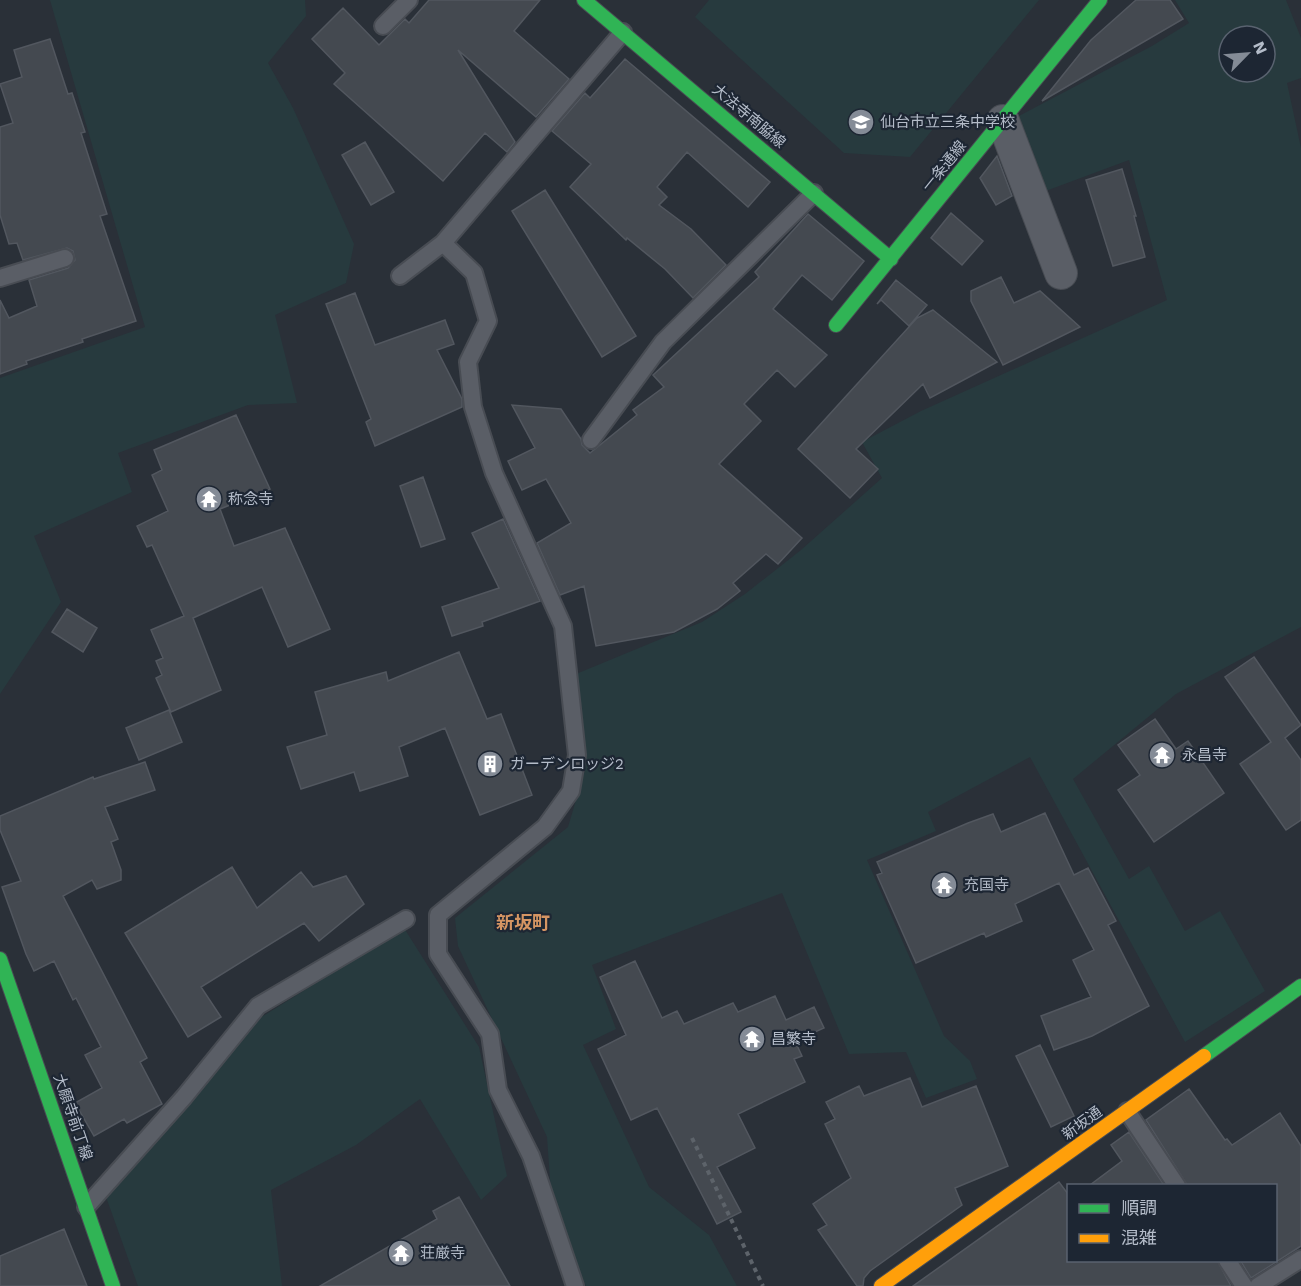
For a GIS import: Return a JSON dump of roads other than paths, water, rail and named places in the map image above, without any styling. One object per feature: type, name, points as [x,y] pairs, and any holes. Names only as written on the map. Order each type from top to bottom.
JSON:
[{"type":"street","name":"大法寺南脇線","points":[[584,0],[891,258]]},
{"type":"street","name":"一条通線","points":[[836,325],[1100,0]]},
{"type":"street","points":[[1003,120],[1061,273]]},
{"type":"street","name":"大願寺前丁線","points":[[0,959],[113,1286]]},
{"type":"street","name":"新坂通","points":[[881,1286],[1301,986]]},
{"type":"lane","points":[[383,26],[409,0]]},
{"type":"lane","points":[[400,276],[443,243],[623,32]]},
{"type":"lane","points":[[591,440],[663,342],[814,193]]},
{"type":"lane","points":[[443,243],[474,273],[488,321],[468,362],[473,407],[494,473],[563,626],[576,755],[571,791],[545,827],[438,915],[438,954],[489,1035],[498,1090],[531,1156],[575,1286]]},
{"type":"lane","points":[[0,278],[65,258]]},
{"type":"lane","points":[[86,1207],[184,1097],[258,1006],[406,919]]},
{"type":"lane","points":[[1127,1111],[1176,1184]]},
{"type":"lane","points":[[1258,1286],[1301,1258]]},
{"type":"lane","points":[[1228,1262],[1244,1286]]},
{"type":"place","name":"仙台市立三条中学校","points":[[861,122]]},
{"type":"place","name":"称念寺","points":[[209,499]]},
{"type":"place","name":"永昌寺","points":[[1162,755]]},
{"type":"place","name":"ガーデンロッジ2","points":[[490,764]]},
{"type":"place","name":"充国寺","points":[[944,885]]},
{"type":"place","name":"昌繁寺","points":[[752,1039]]},
{"type":"place","name":"荘厳寺","points":[[401,1253]]},
{"type":"district","name":"新坂町","points":[[523,923]]}]
